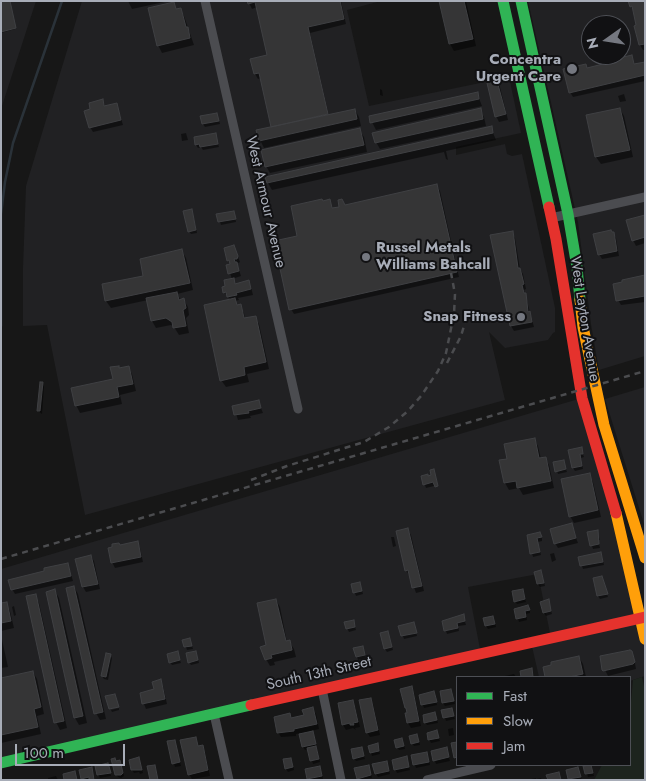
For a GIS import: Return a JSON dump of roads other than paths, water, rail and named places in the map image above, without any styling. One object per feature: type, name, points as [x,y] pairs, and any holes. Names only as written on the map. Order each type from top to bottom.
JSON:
[{"type":"main road","name":"West Layton Avenue","points":[[503,1],[562,271],[569,327],[582,398],[617,517],[642,618],[645,639]]},
{"type":"main road","name":"West Layton Avenue","points":[[521,1],[568,214],[577,267],[583,327],[594,385],[606,433],[630,502],[645,558]]},
{"type":"main road","name":"South 13th Street","points":[[1,763],[642,618]]},
{"type":"street","name":"West Armour Avenue","points":[[205,1],[298,409]]},
{"type":"street","points":[[551,218],[645,197]]},
{"type":"street","points":[[322,689],[341,780]]},
{"type":"street","points":[[214,714],[229,780]]},
{"type":"street","points":[[427,780],[450,777],[488,766]]},
{"type":"waterway","points":[[1,326],[1,214],[5,182],[13,143],[62,1]]},
{"type":"railway","points":[[251,480],[287,466],[364,442],[389,427],[408,411],[438,371],[446,353],[454,314],[455,294],[451,273]]},
{"type":"railway","points":[[447,363],[461,336],[469,309]]},
{"type":"railway","points":[[1,559],[645,371]]},
{"type":"place","name":"Concentra Urgent Care","points":[[572,69]]},
{"type":"place","name":"Russel Metals Williams Bahcall","points":[[366,257]]},
{"type":"place","name":"Snap Fitness","points":[[521,317]]}]
